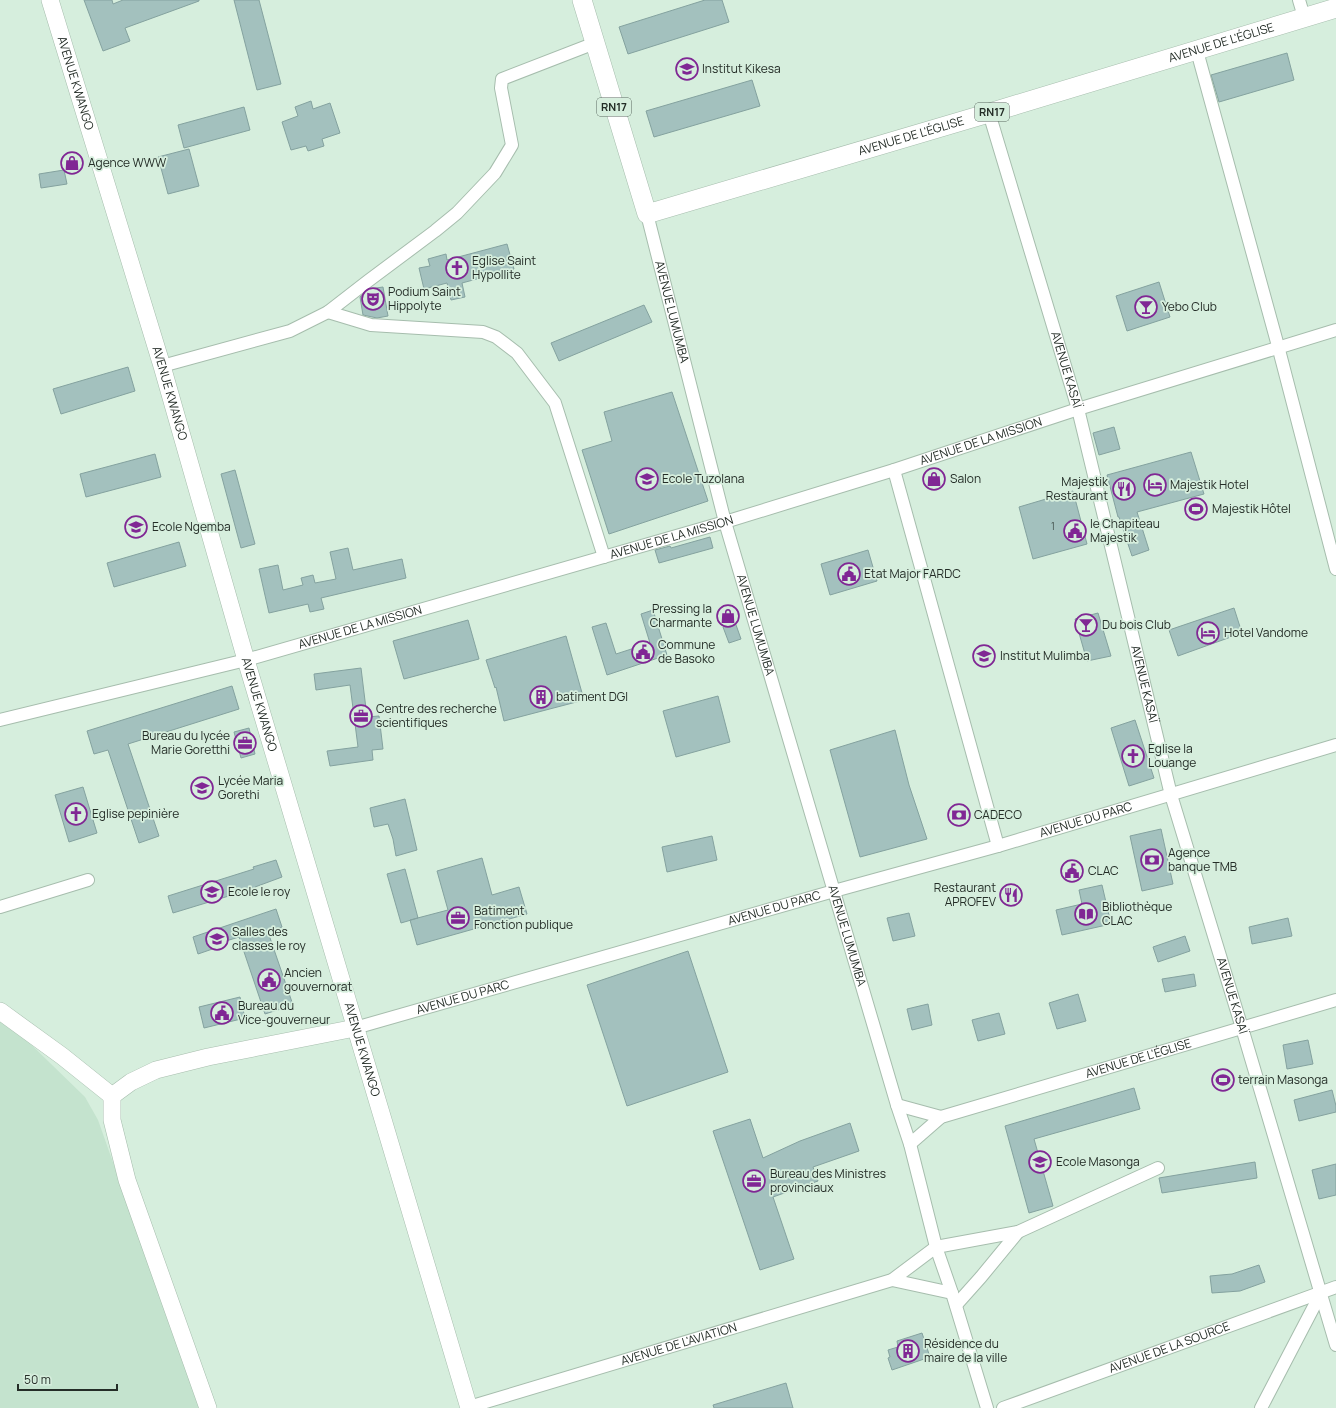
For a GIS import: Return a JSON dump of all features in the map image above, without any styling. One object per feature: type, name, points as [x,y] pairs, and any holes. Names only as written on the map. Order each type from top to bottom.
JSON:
[{"type":"main road","name":"AVENUE LUMUMBA","points":[[582,0],[647,214]]},
{"type":"main road","name":"AVENUE DE L'ÉGLISE","points":[[647,214],[1196,51],[1302,8],[1336,8]]},
{"type":"street","name":"AVENUE KWANGO","points":[[50,0],[162,366],[246,660],[468,1408]]},
{"type":"street","points":[[162,366],[290,331],[328,312],[436,231],[457,213],[495,173],[512,145],[501,88],[502,78],[595,43]]},
{"type":"street","points":[[1196,51],[1278,346],[1336,569]]},
{"type":"street","name":"AVENUE KASAÏ","points":[[990,113],[1078,409],[1171,795],[1336,1345]]},
{"type":"street","name":"AVENUE LUMUMBA","points":[[647,214],[725,522],[897,1105],[910,1144],[936,1247],[952,1293]]},
{"type":"street","points":[[328,312],[371,326],[483,332],[496,337],[517,353],[555,403],[604,557]]},
{"type":"street","name":"AVENUE DE LA MISSION","points":[[0,720],[246,660],[725,522],[894,470],[1078,409],[1278,346],[1336,330]]},
{"type":"street","points":[[894,470],[998,846]]},
{"type":"street","name":"AVENUE DU PARC","points":[[112,1096],[131,1082],[156,1070],[208,1057],[355,1028],[834,891],[998,846],[1336,745]]},
{"type":"street","points":[[0,908],[88,880]]},
{"type":"street","name":"AVENUE DE L'ÉGLISE","points":[[941,1117],[1336,1000]]},
{"type":"street","points":[[0,1011],[62,1056],[112,1096],[112,1120],[127,1180],[208,1408]]},
{"type":"street","points":[[897,1105],[941,1117]]},
{"type":"street","points":[[910,1144],[941,1117]]},
{"type":"street","points":[[936,1247],[1018,1232],[1158,1168]]},
{"type":"street","points":[[956,1305],[982,1278],[1018,1232]]},
{"type":"street","name":"AVENUE DE L'AVIATION","points":[[468,1408],[892,1280],[936,1247]]},
{"type":"street","name":"AVENUE DE L'AVIATION","points":[[892,1280],[952,1293]]},
{"type":"street","name":"AVENUE DE LA SOURCE","points":[[1004,1408],[1336,1287]]},
{"type":"street","points":[[952,1293],[987,1408]]},
{"type":"street","points":[[1261,1408],[1321,1293]]},
{"type":"shaded area","points":[[0,1020],[14,1028],[85,1097],[98,1120],[200,1408],[0,1408]]},
{"type":"building","points":[[84,0],[112,0],[113,4],[123,0],[199,1],[125,28],[130,41],[103,51]]},
{"type":"building","points":[[234,0],[259,0],[281,84],[257,90]]},
{"type":"building","points":[[705,0],[722,0],[729,22],[628,54],[619,27]]},
{"type":"building","points":[[1287,53],[1294,80],[1219,102],[1211,75]]},
{"type":"building","points":[[752,80],[760,106],[654,137],[646,111]]},
{"type":"building","points":[[311,101],[313,109],[330,103],[340,133],[322,139],[324,146],[308,151],[306,146],[291,150],[282,122],[298,116],[295,107]]},
{"type":"building","points":[[244,107],[250,130],[184,148],[178,125]]},
{"type":"building","points":[[189,149],[199,186],[168,194],[158,157]]},
{"type":"building","points":[[64,170],[67,184],[41,188],[39,174]]},
{"type":"building","points":[[507,244],[514,269],[462,283],[465,297],[451,300],[447,283],[424,289],[419,268],[430,266],[428,259],[446,254],[447,260]]},
{"type":"building","points":[[1159,282],[1170,317],[1127,331],[1116,296]]},
{"type":"building","name":"Podium Saint Hippolyte","points":[[383,287],[388,316],[377,318],[363,315],[360,297],[369,289]]},
{"type":"building","points":[[644,305],[652,322],[559,361],[551,343]]},
{"type":"building","points":[[128,367],[135,391],[61,414],[53,389]]},
{"type":"building","points":[[672,392],[708,501],[609,534],[582,450],[612,441],[604,412]]},
{"type":"building","points":[[1114,427],[1120,449],[1099,455],[1093,433]]},
{"type":"building","name":"Majestik Hotel","points":[[1191,452],[1204,494],[1137,512],[1149,550],[1132,556],[1118,517],[1107,475]]},
{"type":"building","points":[[155,454],[161,477],[86,497],[80,474]]},
{"type":"building","points":[[235,470],[255,544],[241,548],[221,474]]},
{"type":"building","points":[[1073,491],[1087,544],[1033,559],[1019,507]]},
{"type":"building","points":[[710,537],[713,548],[659,563],[655,550],[670,546],[671,548]]},
{"type":"building","points":[[179,542],[186,566],[114,587],[107,563]]},
{"type":"building","points":[[348,548],[353,570],[402,559],[406,578],[321,598],[324,609],[310,612],[308,604],[269,613],[259,569],[278,565],[283,590],[303,585],[301,578],[313,575],[315,583],[336,579],[330,552]]},
{"type":"building","points":[[868,550],[877,581],[830,595],[821,564]]},
{"type":"building","points":[[1234,608],[1242,633],[1178,656],[1169,630]]},
{"type":"building","points":[[653,610],[667,655],[607,675],[592,627],[606,623],[616,654],[650,643],[641,614]]},
{"type":"building","points":[[1098,613],[1111,656],[1087,661],[1075,619]]},
{"type":"building","points":[[468,620],[479,659],[404,679],[393,641]]},
{"type":"building","points":[[735,622],[741,639],[729,643],[723,627]]},
{"type":"building","points":[[566,636],[584,700],[504,721],[496,687],[495,688],[486,660]]},
{"type":"building","name":"Centre des recherche scientifiques","points":[[361,668],[367,717],[379,716],[383,749],[372,750],[373,760],[330,766],[327,751],[358,747],[350,685],[316,690],[314,674]]},
{"type":"building","points":[[232,686],[239,709],[128,744],[159,836],[139,843],[108,750],[94,754],[87,731]]},
{"type":"building","points":[[718,696],[730,742],[676,757],[663,711]]},
{"type":"building","points":[[1135,720],[1154,778],[1129,786],[1111,728]]},
{"type":"building","name":"Bureau du lycée Marie Goretthi","points":[[249,728],[255,754],[241,758],[234,732]]},
{"type":"building","points":[[895,730],[909,785],[927,839],[860,857],[830,750]]},
{"type":"building","name":"Eglise pepinière","points":[[83,787],[97,833],[69,842],[55,795]]},
{"type":"building","points":[[405,799],[417,850],[396,856],[393,839],[388,824],[374,827],[370,808]]},
{"type":"building","name":"Agence banque TMB","points":[[1161,829],[1173,884],[1142,891],[1130,836]]},
{"type":"building","points":[[712,836],[717,860],[667,872],[662,847]]},
{"type":"building","points":[[482,858],[492,895],[519,887],[527,914],[417,945],[410,920],[448,910],[437,871]]},
{"type":"building","name":"Ecole le roy","points":[[276,860],[282,877],[255,888],[173,913],[168,896],[254,869],[253,867]]},
{"type":"building","points":[[405,869],[418,918],[401,923],[387,874]]},
{"type":"building","points":[[1102,885],[1111,924],[1062,935],[1056,910],[1082,904],[1079,890]]},
{"type":"building","points":[[276,909],[282,927],[268,932],[293,1005],[265,1014],[239,937],[226,941],[227,944],[198,954],[193,937]]},
{"type":"building","points":[[909,913],[915,936],[893,941],[887,918]]},
{"type":"building","points":[[1288,918],[1292,936],[1252,944],[1249,927]]},
{"type":"building","points":[[1185,936],[1190,951],[1158,962],[1153,947]]},
{"type":"building","points":[[688,951],[728,1072],[627,1106],[587,985]]},
{"type":"building","points":[[1194,974],[1196,986],[1165,992],[1162,979]]},
{"type":"building","points":[[1078,994],[1086,1021],[1057,1029],[1049,1003]]},
{"type":"building","name":"Bureau du Vice-gouverneur","points":[[240,997],[245,1018],[204,1028],[199,1007]]},
{"type":"building","points":[[928,1004],[932,1025],[912,1030],[907,1009]]},
{"type":"building","points":[[999,1013],[1005,1034],[978,1041],[972,1020]]},
{"type":"building","points":[[1308,1040],[1313,1064],[1287,1069],[1283,1045]]},
{"type":"building","points":[[1134,1088],[1140,1109],[1034,1139],[1053,1206],[1029,1213],[1005,1126]]},
{"type":"building","points":[[1332,1090],[1336,1112],[1299,1121],[1294,1100]]},
{"type":"building","points":[[750,1119],[763,1158],[800,1141],[850,1123],[859,1151],[813,1167],[818,1181],[773,1197],[794,1259],[760,1270],[713,1131]]},
{"type":"building","points":[[1255,1162],[1257,1178],[1162,1193],[1159,1178]]},
{"type":"building","points":[[1336,1164],[1336,1195],[1319,1199],[1312,1170]]},
{"type":"building","points":[[1259,1265],[1265,1282],[1240,1291],[1212,1293],[1210,1276],[1232,1274]]},
{"type":"building","name":"Résidence du maire de la ville","points":[[922,1333],[930,1357],[892,1370],[888,1358],[890,1357],[888,1350],[898,1347],[897,1341]]},
{"type":"building","points":[[786,1383],[793,1408],[714,1408],[713,1405]]},
{"type":"place","name":"Institut Kikesa","points":[[687,69]]},
{"type":"place","name":"Agence WWW","points":[[72,163]]},
{"type":"place","name":"Eglise Saint Hypollite","points":[[457,268]]},
{"type":"place","name":"Podium Saint Hippolyte","points":[[373,299]]},
{"type":"place","name":"Yebo Club","points":[[1146,307]]},
{"type":"place","name":"Ecole Tuzolana","points":[[647,479]]},
{"type":"place","name":"Salon","points":[[934,479]]},
{"type":"place","name":"Majestik Hotel","points":[[1155,485]]},
{"type":"place","name":"Majestik Restaurant","points":[[1124,489]]},
{"type":"place","name":"Majestik Hôtel","points":[[1196,509]]},
{"type":"place","name":"Ecole Ngemba","points":[[136,527]]},
{"type":"place","name":"le Chapiteau Majestik","points":[[1075,531]]},
{"type":"place","name":"Etat Major FARDC","points":[[849,574]]},
{"type":"place","name":"Pressing la Charmante","points":[[728,616]]},
{"type":"place","name":"Du bois Club","points":[[1086,625]]},
{"type":"place","name":"Hotel Vandome","points":[[1208,633]]},
{"type":"place","name":"Commune de Basoko","points":[[643,652]]},
{"type":"place","name":"Institut Mulimba","points":[[984,656]]},
{"type":"place","name":"batiment DGI","points":[[541,697]]},
{"type":"place","name":"Centre des recherche scientifiques","points":[[361,716]]},
{"type":"place","name":"Bureau du lycée Marie Goretthi","points":[[245,743]]},
{"type":"place","name":"Eglise la Louange","points":[[1133,756]]},
{"type":"place","name":"Lycée Maria Gorethi","points":[[202,788]]},
{"type":"place","name":"Eglise pepinière","points":[[76,814]]},
{"type":"place","name":"CADECO","points":[[959,815]]},
{"type":"place","name":"Agence banque TMB","points":[[1152,860]]},
{"type":"place","name":"CLAC","points":[[1072,871]]},
{"type":"place","name":"Ecole le roy","points":[[212,892]]},
{"type":"place","name":"Restaurant APROFEV","points":[[1011,895]]},
{"type":"place","name":"Bibliothèque CLAC","points":[[1086,914]]},
{"type":"place","name":"Batiment Fonction publique","points":[[458,918]]},
{"type":"place","name":"Salles des classes le roy","points":[[217,939]]},
{"type":"place","name":"Ancien gouvernorat","points":[[269,980]]},
{"type":"place","name":"Bureau du Vice-gouverneur","points":[[222,1013]]},
{"type":"place","name":"terrain Masonga","points":[[1223,1080]]},
{"type":"place","name":"Ecole Masonga","points":[[1040,1162]]},
{"type":"place","name":"Bureau des Ministres provinciaux","points":[[754,1181]]},
{"type":"place","name":"Résidence du maire de la ville","points":[[908,1351]]}]
